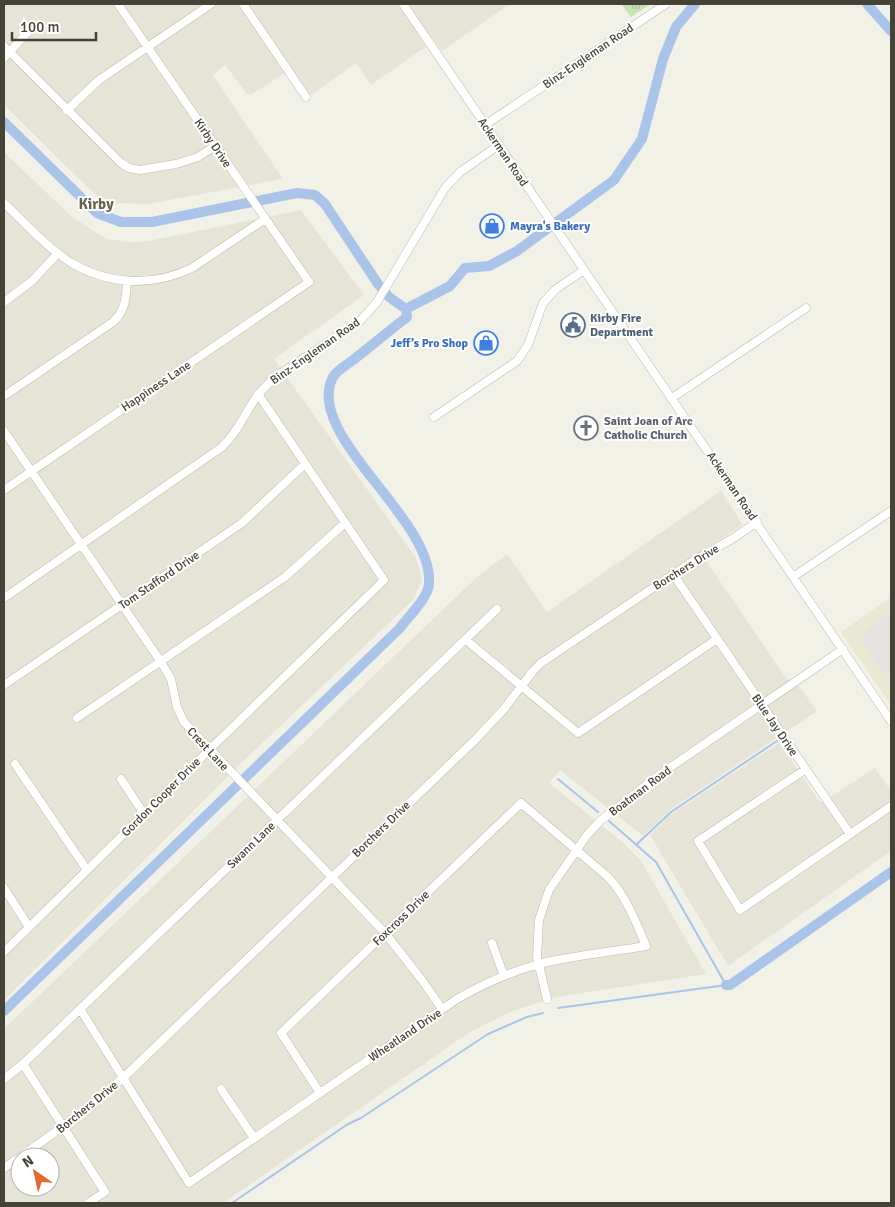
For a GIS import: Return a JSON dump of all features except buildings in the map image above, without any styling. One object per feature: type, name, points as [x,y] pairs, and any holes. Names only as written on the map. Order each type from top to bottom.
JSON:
[{"type":"street","name":"Kirby Drive","points":[[118,4],[309,282]]},
{"type":"street","points":[[67,110],[89,88],[211,4]]},
{"type":"street","points":[[243,4],[306,97]]},
{"type":"street","name":"Ackerman Road","points":[[403,4],[891,721]]},
{"type":"street","name":"Binz-Engleman Road","points":[[486,126],[666,4]]},
{"type":"street","points":[[36,26],[6,52],[121,163],[129,168],[140,170],[176,164],[198,157],[215,146]]},
{"type":"street","name":"Binz-Engleman Road","points":[[4,598],[82,546],[222,447],[236,433],[258,394],[280,374],[360,321],[377,302],[446,188],[460,172],[499,145]]},
{"type":"street","points":[[4,203],[42,240],[70,262],[95,274],[127,281],[160,279],[182,273],[192,268],[263,217]]},
{"type":"street","points":[[4,302],[32,282],[58,253]]},
{"type":"street","points":[[434,418],[517,361],[528,344],[543,303],[556,290],[584,270]]},
{"type":"street","points":[[4,396],[120,316],[124,308],[127,281]]},
{"type":"street","name":"Happiness Lane","points":[[4,490],[309,282]]},
{"type":"street","points":[[672,398],[806,308]]},
{"type":"street","points":[[77,718],[285,577],[345,523],[258,394]]},
{"type":"street","name":"Crest Lane","points":[[4,431],[161,662],[171,679],[177,707],[188,728],[385,933],[442,1009]]},
{"type":"street","name":"Tom Stafford Drive","points":[[4,685],[242,523],[305,464]]},
{"type":"street","points":[[793,577],[891,510]]},
{"type":"street","name":"Borchers Drive","points":[[4,1168],[63,1127],[123,1078],[476,739],[541,663],[673,574],[757,522]]},
{"type":"street","name":"Gordon Cooper Drive","points":[[4,952],[384,580],[345,523]]},
{"type":"street","name":"Blue Jay Drive","points":[[673,574],[850,834]]},
{"type":"street","name":"Swann Lane","points":[[4,1079],[23,1064],[80,1010],[497,610]]},
{"type":"street","points":[[466,640],[578,733],[717,639]]},
{"type":"street","name":"Boatman Road","points":[[547,999],[539,964],[537,937],[544,902],[556,878],[593,828],[639,790],[843,649]]},
{"type":"street","points":[[15,764],[87,870]]},
{"type":"street","points":[[806,769],[698,841],[740,910],[891,806]]},
{"type":"street","points":[[121,779],[144,814]]},
{"type":"street","name":"Foxcross Drive","points":[[320,1093],[281,1033],[521,803],[576,850]]},
{"type":"street","name":"Wheatland Drive","points":[[123,1078],[189,1183],[442,1009],[478,987],[539,964],[646,946],[632,914],[614,883],[576,850]]},
{"type":"street","points":[[4,888],[29,927]]},
{"type":"street","points":[[492,943],[504,976]]},
{"type":"street","points":[[80,1010],[123,1078]]},
{"type":"street","points":[[23,1064],[105,1192],[88,1203]]},
{"type":"street","points":[[221,1088],[254,1138]]},
{"type":"shaded area","points":[[4,4],[510,4],[442,51],[434,41],[371,85],[356,63],[310,96],[291,69],[251,95],[246,93],[225,65],[213,75],[283,179],[148,204],[112,203],[99,198],[4,105]]},
{"type":"shaded area","points":[[4,152],[71,216],[106,239],[129,242],[149,241],[301,210],[364,295],[274,359],[416,558],[422,580],[413,600],[236,768],[4,1000]]},
{"type":"shaded area","points":[[721,491],[743,525],[700,552],[786,678],[799,686],[817,711],[670,810],[643,836],[560,770],[549,783],[621,841],[641,861],[706,974],[556,997],[510,1012],[470,1032],[223,1203],[4,1203],[4,1029],[477,577],[507,554],[547,612]]},
{"type":"shaded area","points":[[891,597],[891,705],[841,632]]},
{"type":"shaded area","points":[[891,613],[891,673],[889,674],[886,670],[883,673],[860,639],[864,636],[866,629]]},
{"type":"shaded area","points":[[779,743],[821,803],[875,768],[891,791],[891,851],[728,966],[650,835],[670,815]]},
{"type":"green space","points":[[621,4],[651,4],[631,17]]},
{"type":"waterway","points":[[4,122],[97,213],[121,222],[152,222],[297,193],[315,195],[325,204],[378,284],[389,297],[406,309],[450,286],[465,268],[489,266],[517,251],[614,180],[642,139],[663,59],[676,27],[695,4]]},
{"type":"waterway","points":[[867,4],[891,31]]},
{"type":"waterway","points":[[4,1011],[400,628],[425,595],[429,584],[425,559],[412,532],[352,451],[336,425],[329,400],[335,374],[407,317],[406,309]]},
{"type":"waterway","points":[[636,845],[671,812],[777,741]]},
{"type":"waterway","points":[[558,779],[598,812]]},
{"type":"waterway","points":[[558,1008],[726,985],[656,862],[609,821]]},
{"type":"waterway","points":[[726,985],[730,985],[891,872]]},
{"type":"waterway","points":[[232,1203],[348,1124],[361,1118],[488,1034],[527,1017],[543,1013]]},
{"type":"place","name":"Mayra's Bakery","points":[[492,226]]},
{"type":"place","name":"Kirby Fire Department","points":[[573,325]]},
{"type":"place","name":"Jeff’s Pro Shop","points":[[486,343]]},
{"type":"place","name":"Saint Joan of Arc Catholic Church","points":[[586,428]]},
{"type":"district","name":"Kirby","points":[[96,204]]}]
